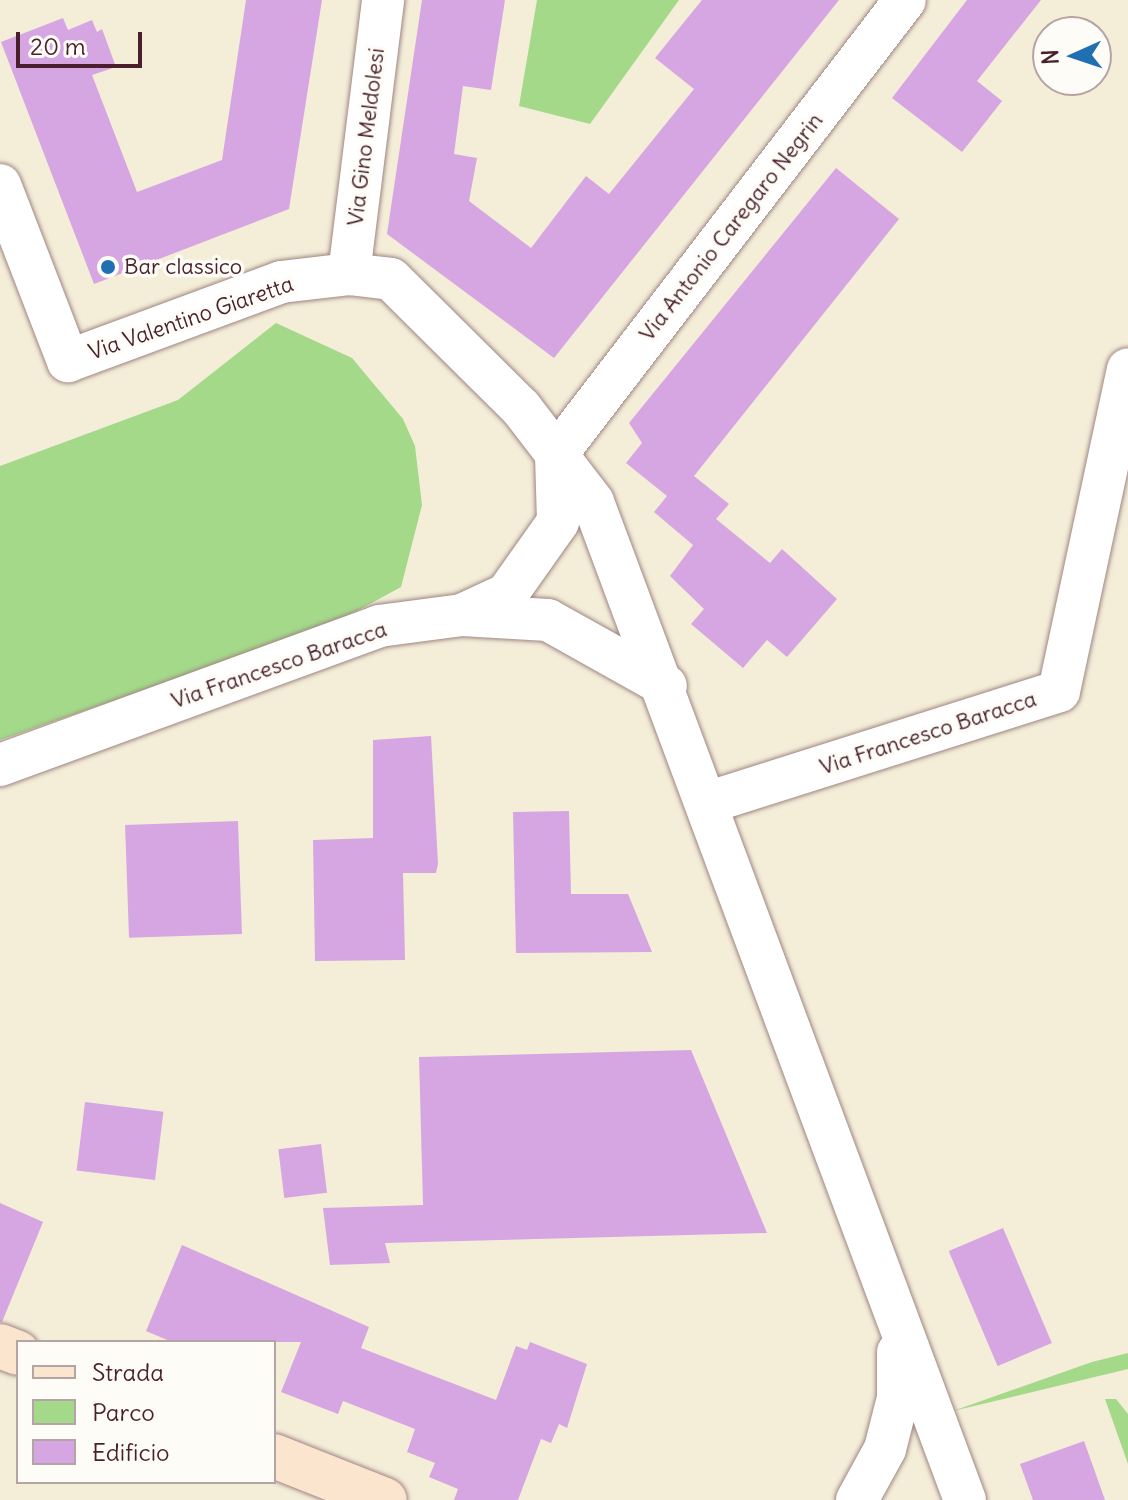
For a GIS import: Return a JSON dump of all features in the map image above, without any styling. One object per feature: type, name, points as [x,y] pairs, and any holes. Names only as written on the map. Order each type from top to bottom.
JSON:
[{"type":"main road","points":[[276,1457],[385,1500]]},
{"type":"street","name":"Via Gino Meldolesi","points":[[349,274],[383,0]]},
{"type":"street","name":"Via Antonio Caregaro Negrin","points":[[556,455],[905,0]]},
{"type":"street","name":"Via Valentino Giaretta","points":[[0,185],[68,361],[281,282],[349,274],[391,279],[521,408],[593,502],[666,686]]},
{"type":"street","name":"Via Francesco Baracca","points":[[710,802],[1059,691],[1128,369]]},
{"type":"street","points":[[462,615],[507,594],[558,522],[556,455]]},
{"type":"street","name":"Via Francesco Baracca","points":[[0,765],[379,626],[462,615],[548,620],[666,686]]},
{"type":"street","points":[[666,686],[898,1335],[965,1500]]},
{"type":"street","points":[[857,1500],[885,1449],[898,1398],[898,1335]]},
{"type":"green space","points":[[537,0],[679,0],[590,124],[519,106]]},
{"type":"green space","points":[[276,323],[352,358],[403,419],[415,446],[422,505],[401,587],[333,624],[0,740],[0,466],[178,400]]},
{"type":"green space","points":[[1128,1353],[1128,1369],[953,1411],[1092,1362]]},
{"type":"green space","points":[[1105,1399],[1116,1399],[1128,1414],[1128,1464]]},
{"type":"building","points":[[246,0],[322,0],[289,209],[94,284],[1,42],[63,18],[68,30],[92,20],[97,32],[102,29],[116,67],[92,75],[137,192],[222,160]]},
{"type":"building","points":[[422,0],[505,0],[491,90],[463,86],[454,154],[477,158],[469,201],[531,248],[586,176],[609,194],[694,89],[655,58],[702,0],[839,0],[554,358],[387,234]]},
{"type":"building","points":[[967,0],[1041,0],[977,81],[1002,101],[962,152],[892,98]]},
{"type":"building","points":[[836,168],[899,219],[694,476],[729,504],[716,519],[770,563],[782,549],[837,599],[787,657],[767,640],[743,668],[691,624],[704,609],[670,576],[693,545],[654,512],[667,496],[626,463],[642,443],[629,423]]},
{"type":"building","points":[[431,736],[438,864],[436,873],[403,873],[405,960],[315,961],[313,840],[373,838],[373,740]]},
{"type":"building","points":[[569,811],[571,894],[628,894],[652,952],[516,953],[513,812]]},
{"type":"building","points":[[238,821],[242,934],[129,938],[125,825]]},
{"type":"building","points":[[691,1050],[767,1233],[385,1243],[390,1263],[330,1265],[323,1208],[423,1205],[419,1057]]},
{"type":"building","points":[[85,1102],[163,1112],[155,1180],[77,1170]]},
{"type":"building","points":[[321,1144],[327,1193],[284,1198],[278,1149]]},
{"type":"building","points":[[0,1203],[43,1222],[2,1322],[0,1322]]},
{"type":"building","points":[[1003,1228],[1052,1343],[998,1366],[949,1251]]},
{"type":"building","points":[[182,1245],[369,1327],[361,1348],[496,1400],[516,1346],[527,1350],[530,1342],[587,1364],[567,1428],[559,1424],[551,1443],[541,1439],[518,1500],[454,1500],[458,1489],[429,1477],[435,1463],[407,1452],[415,1429],[343,1401],[338,1414],[281,1392],[301,1342],[167,1340],[146,1331]]},
{"type":"building","points":[[1084,1441],[1105,1500],[1033,1500],[1020,1464]]},
{"type":"place","name":"Bar classico","points":[[108,267]]}]
